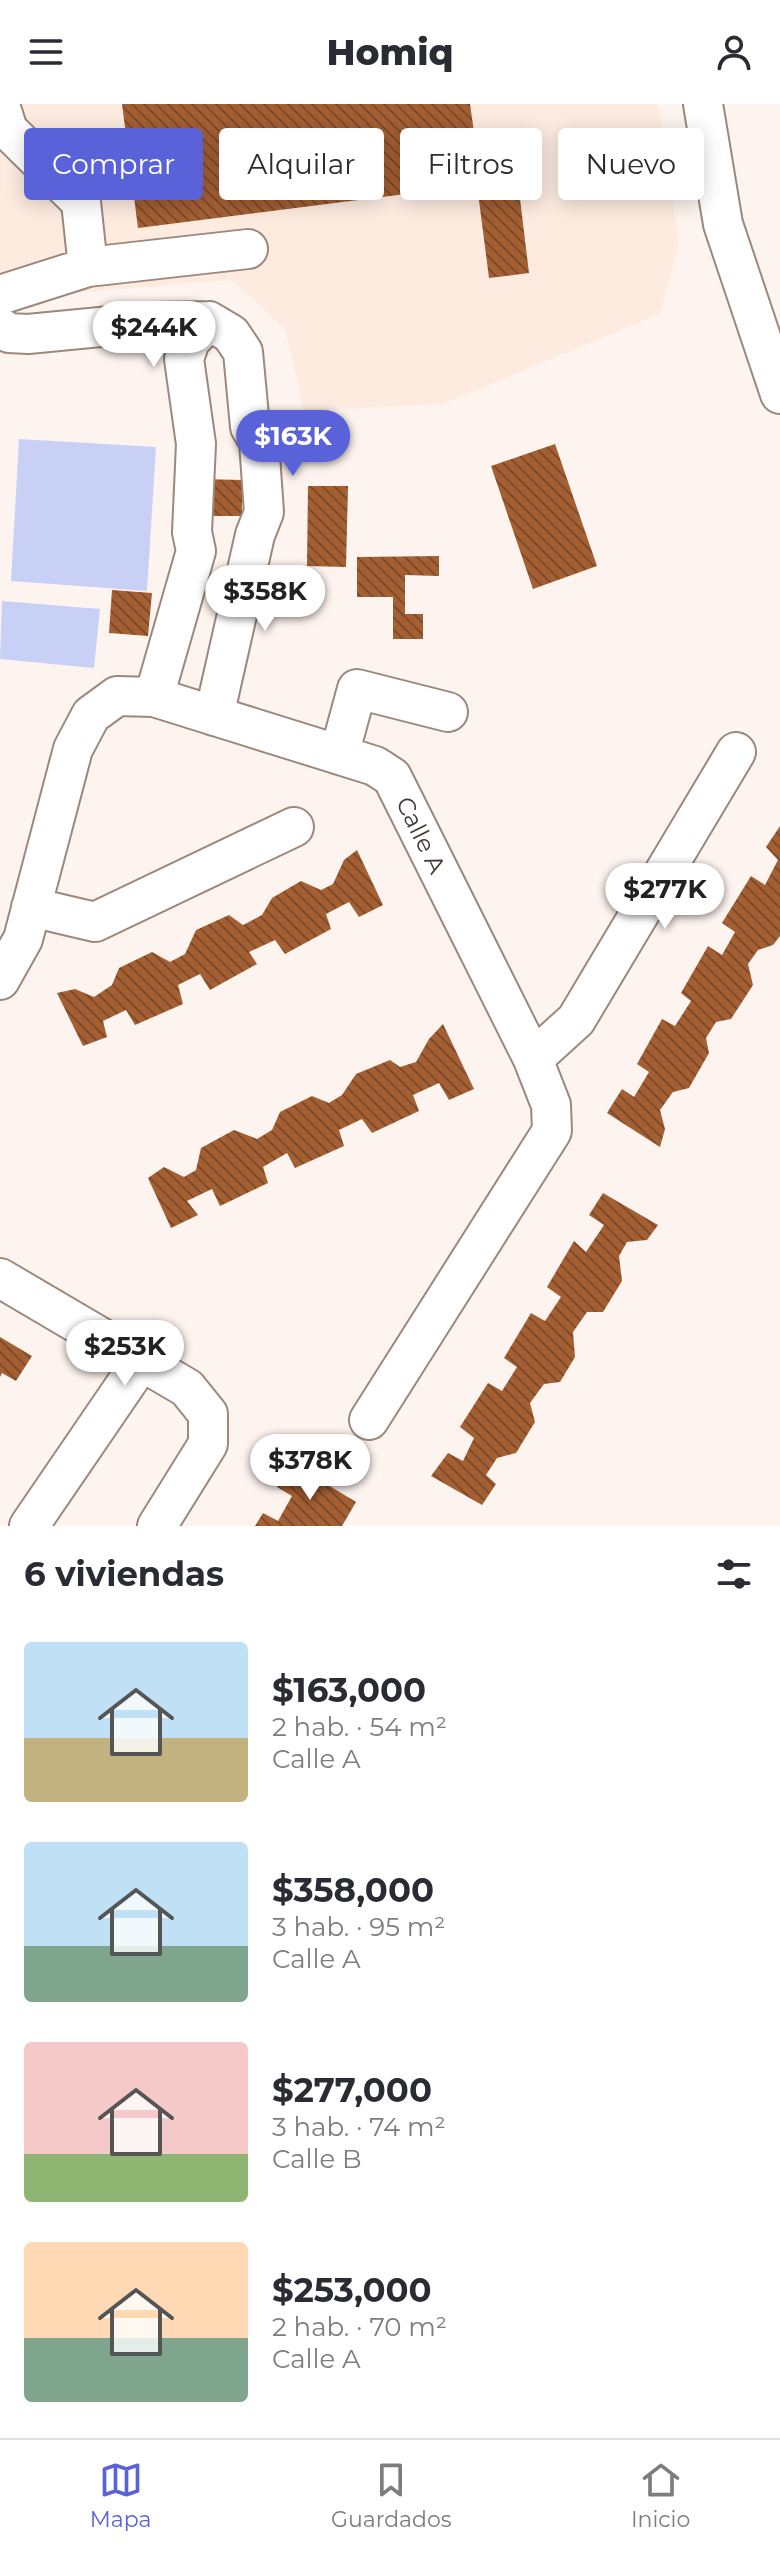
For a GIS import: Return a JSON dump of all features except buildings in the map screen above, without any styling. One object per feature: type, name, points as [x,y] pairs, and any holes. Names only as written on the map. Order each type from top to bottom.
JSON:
[{"type":"street","points":[[703,104],[723,224],[780,394]]},
{"type":"street","points":[[0,105],[8,130],[81,202],[88,267]]},
{"type":"street","points":[[0,295],[88,267],[248,249]]},
{"type":"street","points":[[0,327],[9,333],[28,334],[152,322],[209,321],[231,334],[243,352],[250,427],[259,442],[264,512],[255,535],[214,716]]},
{"type":"street","points":[[154,697],[196,551],[206,481],[184,359],[190,341],[209,321]]},
{"type":"street","points":[[196,551],[192,532],[206,481]]},
{"type":"street","points":[[339,755],[357,689],[448,712]]},
{"type":"street","name":"Calle A","points":[[0,980],[23,939],[73,749],[91,715],[117,696],[154,697],[375,766],[392,777],[533,1059],[551,1105],[552,1131],[369,1420]]},
{"type":"street","points":[[533,1059],[576,1020],[736,752]]},
{"type":"street","points":[[31,907],[95,922],[294,827]]},
{"type":"street","points":[[0,1278],[187,1388],[208,1414],[208,1444],[157,1526]]},
{"type":"street","points":[[29,1526],[141,1362]]},
{"type":"shaded area","points":[[0,104],[658,104],[662,128],[558,128],[558,200],[672,200],[679,244],[660,314],[444,404],[304,411],[285,329],[232,280],[0,299]]},
{"type":"shaded area","points":[[19,439],[156,447],[147,591],[11,581]]},
{"type":"shaded area","points":[[2,601],[100,609],[94,668],[0,659]]}]
